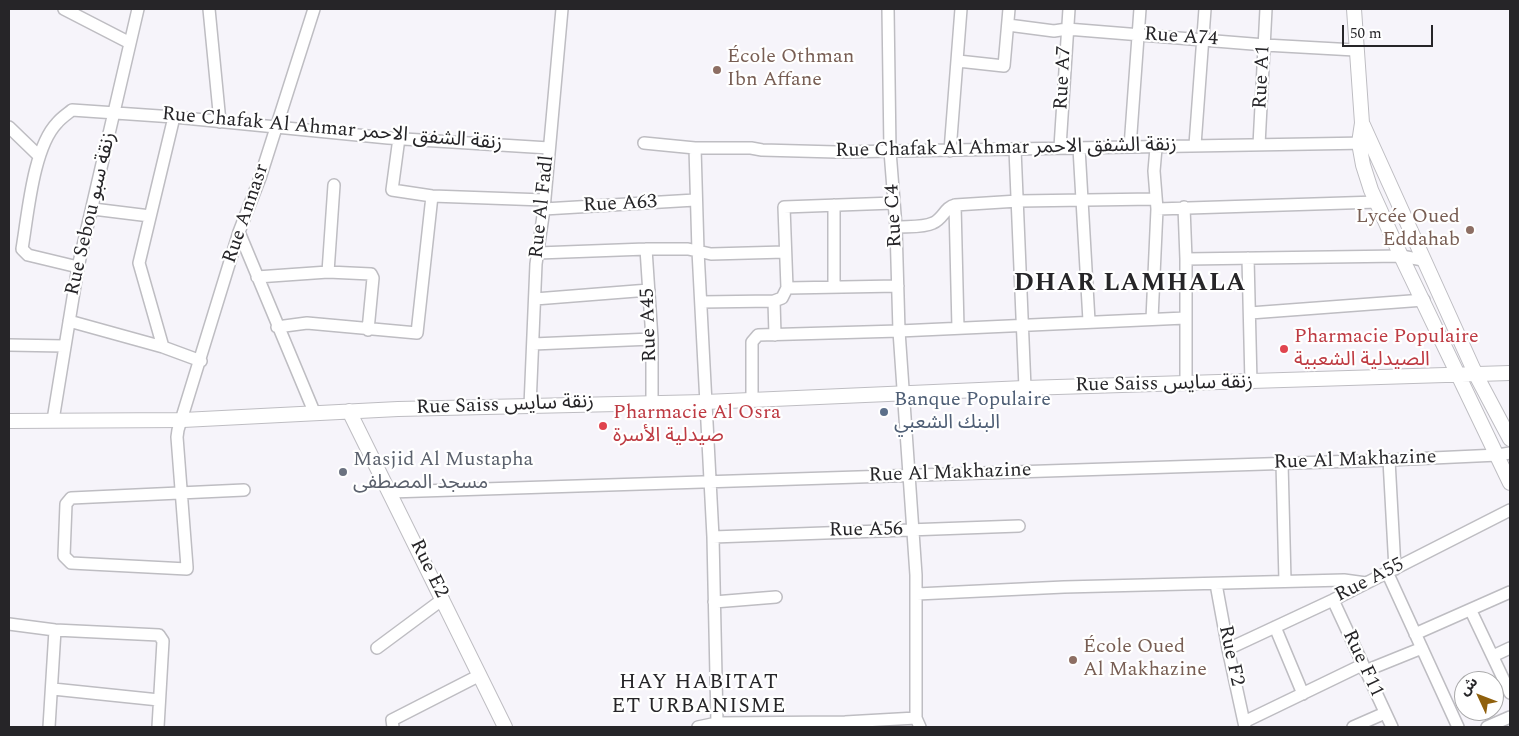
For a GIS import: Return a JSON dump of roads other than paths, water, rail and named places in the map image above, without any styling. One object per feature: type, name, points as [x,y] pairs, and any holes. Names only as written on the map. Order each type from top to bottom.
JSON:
[{"type":"street","points":[[64,9],[130,43]]},
{"type":"street","name":"Rue Sebou زنقة سبو","points":[[53,420],[78,267],[138,9]]},
{"type":"street","points":[[209,9],[220,122]]},
{"type":"street","name":"Rue Annasr","points":[[182,493],[71,498],[66,504],[64,556],[71,563],[185,571],[187,567],[182,493],[177,437],[239,232],[260,178],[314,9]]},
{"type":"street","name":"Rue Al Fadl","points":[[530,406],[538,253],[562,9]]},
{"type":"street","name":"Rue C4","points":[[888,9],[890,151],[896,227],[902,394],[910,476],[917,594],[918,722]]},
{"type":"street","points":[[950,150],[961,9]]},
{"type":"street","points":[[958,61],[1004,66],[1009,9]]},
{"type":"street","name":"Rue A7","points":[[1060,148],[1069,9]]},
{"type":"street","points":[[1130,146],[1140,9]]},
{"type":"street","points":[[1195,145],[1205,9]]},
{"type":"street","name":"Rue A1","points":[[1259,145],[1266,9]]},
{"type":"street","points":[[1354,9],[1355,50],[1364,143],[1363,165],[1401,256],[1424,300],[1458,376],[1504,454],[1510,483]]},
{"type":"street","name":"Rue A74","points":[[1008,25],[1054,31],[1067,29],[1265,45],[1355,50]]},
{"type":"street","name":"Rue Chafak Al Ahmar زنقة الشفق الاحمر","points":[[78,267],[28,255],[22,249],[39,156],[48,134],[72,110],[174,117],[398,138],[549,148]]},
{"type":"street","points":[[163,347],[139,268],[174,117]]},
{"type":"street","points":[[9,127],[39,156]]},
{"type":"street","name":"Rue A63","points":[[398,138],[392,190],[432,196],[544,205],[696,200]]},
{"type":"street","name":"Rue Chafak Al Ahmar زنقة الشفق الاحمر","points":[[644,143],[695,148],[751,148],[836,152],[1364,143]]},
{"type":"street","points":[[1364,143],[1423,260],[1476,375],[1510,439]]},
{"type":"street","points":[[695,148],[698,251],[713,537],[714,602],[707,726],[918,722]]},
{"type":"street","points":[[1015,148],[1025,388]]},
{"type":"street","points":[[1079,148],[1089,321]]},
{"type":"street","points":[[1152,319],[1156,148]]},
{"type":"street","points":[[328,272],[334,185]]},
{"type":"street","points":[[277,327],[307,322],[368,330],[418,333],[432,196]]},
{"type":"street","points":[[896,227],[930,225],[939,220],[948,208],[955,205],[1018,201],[1081,201],[1184,207],[1377,202]]},
{"type":"street","points":[[701,302],[774,301],[782,298],[787,288],[784,207],[894,203]]},
{"type":"street","points":[[834,205],[834,286]]},
{"type":"street","points":[[955,205],[958,328]]},
{"type":"street","points":[[1184,207],[1186,384]]},
{"type":"street","points":[[93,209],[150,216]]},
{"type":"street","points":[[239,232],[277,327],[315,414]]},
{"type":"street","points":[[538,253],[646,249],[698,251],[711,254],[786,252]]},
{"type":"street","name":"Rue A45","points":[[646,249],[652,339],[652,401]]},
{"type":"street","points":[[1186,259],[1401,256],[1423,260]]},
{"type":"street","points":[[1248,258],[1251,382]]},
{"type":"street","points":[[257,277],[328,272],[371,274],[373,278],[368,330]]},
{"type":"street","points":[[787,288],[898,286]]},
{"type":"street","points":[[535,299],[649,290]]},
{"type":"street","points":[[1250,312],[1424,300]]},
{"type":"street","points":[[774,301],[775,335]]},
{"type":"street","points":[[752,400],[752,342],[758,335],[899,331],[1185,318]]},
{"type":"street","points":[[69,322],[163,347],[201,361]]},
{"type":"street","points":[[533,344],[652,339]]},
{"type":"street","points":[[9,344],[64,346]]},
{"type":"street","name":"Rue Saiss زنقة سايس","points":[[9,421],[183,420],[349,411],[652,401],[705,402],[1025,388],[1510,373]]},
{"type":"street","name":"Rue E2","points":[[349,411],[505,727]]},
{"type":"street","name":"Rue Al Makhazine","points":[[390,492],[1389,460],[1504,454]]},
{"type":"street","points":[[1389,460],[1391,570],[1415,634],[1458,727]]},
{"type":"street","points":[[1282,463],[1285,581]]},
{"type":"street","points":[[182,493],[244,490]]},
{"type":"street","name":"Rue A55","points":[[1228,649],[1333,600],[1510,510]]},
{"type":"street","name":"Rue A56","points":[[713,537],[1019,526]]},
{"type":"street","points":[[917,594],[1073,586],[1285,581],[1366,582]]},
{"type":"street","name":"Rue F2","points":[[1216,584],[1245,725]]},
{"type":"street","points":[[1415,634],[1471,611],[1510,592]]},
{"type":"street","points":[[714,602],[776,597]]},
{"type":"street","points":[[377,648],[442,599]]},
{"type":"street","name":"Rue F11","points":[[1333,600],[1392,727]]},
{"type":"street","points":[[1471,611],[1510,693]]},
{"type":"street","points":[[9,624],[55,630],[159,635],[163,641],[158,727]]},
{"type":"street","points":[[1275,627],[1304,694]]},
{"type":"street","points":[[49,727],[53,689],[55,630]]},
{"type":"street","points":[[1245,725],[1304,694],[1364,668],[1422,648]]},
{"type":"street","points":[[1493,656],[1510,648]]},
{"type":"street","points":[[393,727],[392,720],[480,675]]},
{"type":"street","points":[[53,689],[159,700]]},
{"type":"street","points":[[1353,727],[1385,713]]},
{"type":"street","points":[[1487,727],[1510,717]]},
{"type":"place","name":"École Othman Ibn Affane","points":[[717,70]]},
{"type":"place","name":"Lycée Oued Eddahab","points":[[1470,230]]},
{"type":"place","name":"Pharmacie Populaire الصيدلية الشعبية","points":[[1284,349]]},
{"type":"place","name":"Banque Populaire البنك الشعبي","points":[[884,412]]},
{"type":"place","name":"Pharmacie Al Osra صيدلية الأسرة","points":[[603,426]]},
{"type":"place","name":"Masjid Al Mustapha مسجد المصطفى","points":[[343,472]]},
{"type":"place","name":"École Oued Al Makhazine","points":[[1073,660]]},
{"type":"district","name":"DHAR LAMHALA","points":[[1130,285]]},
{"type":"district","name":"HAY HABITAT ET URBANISME","points":[[699,696]]}]
